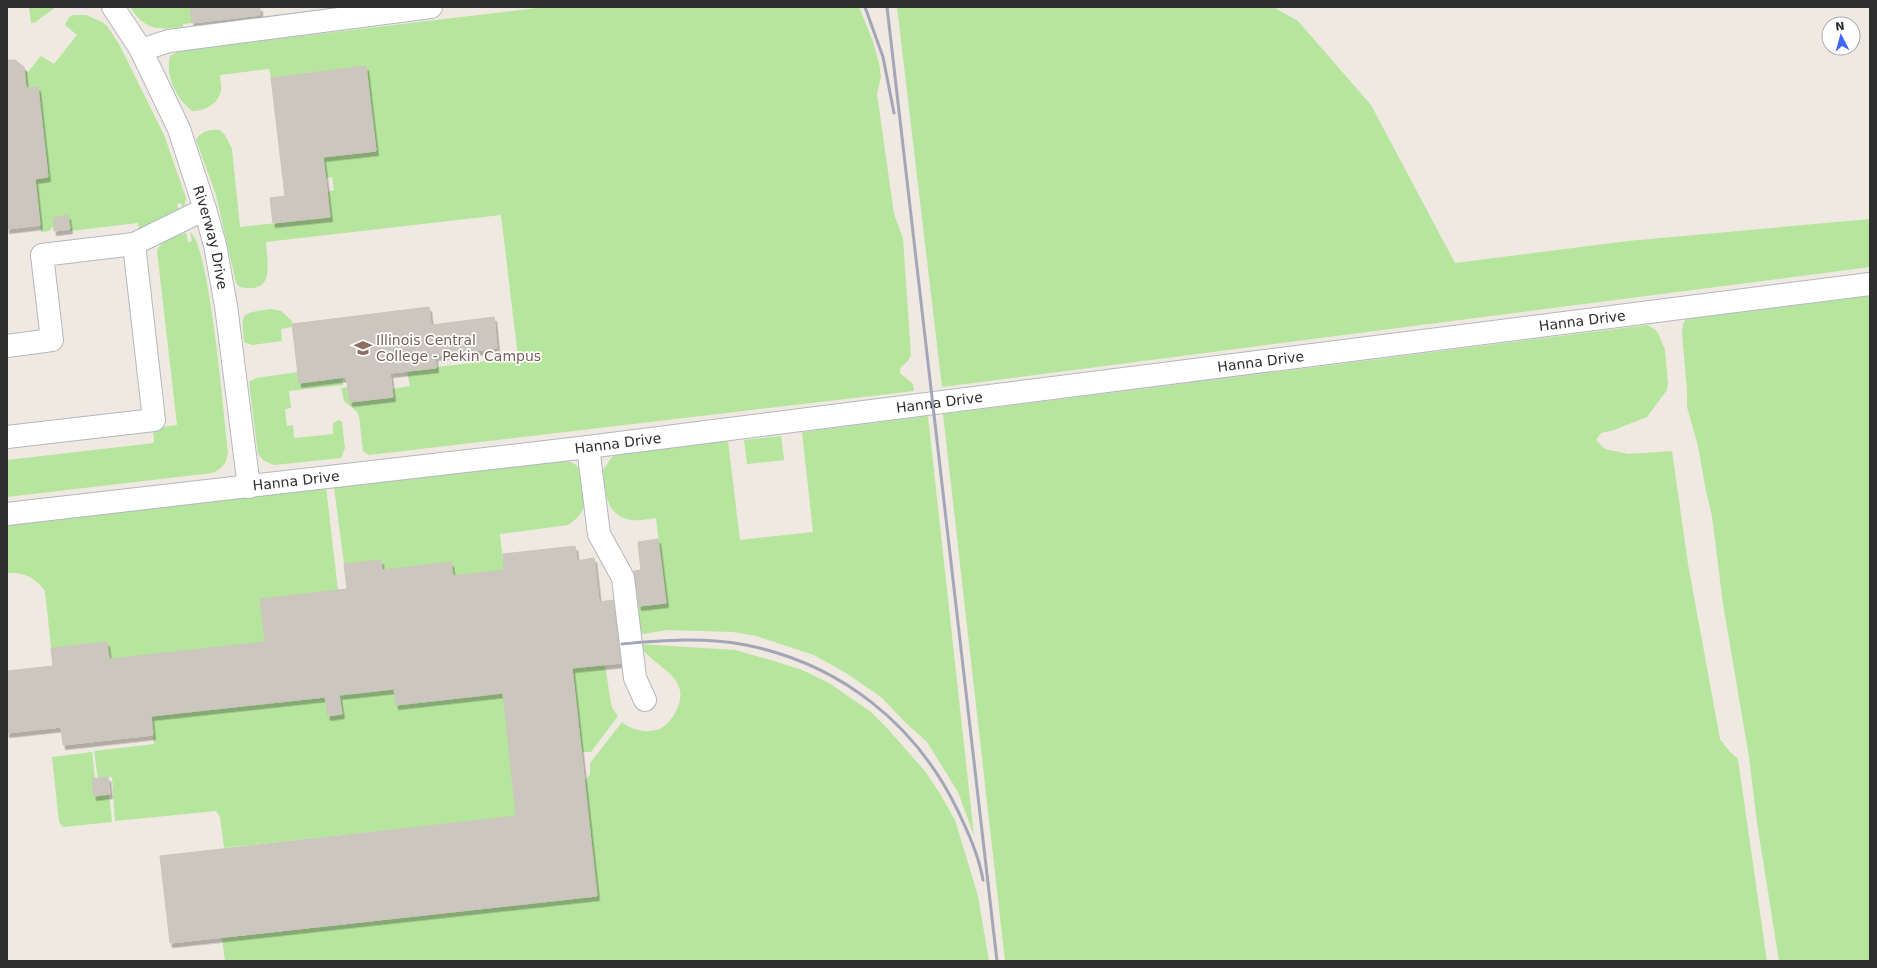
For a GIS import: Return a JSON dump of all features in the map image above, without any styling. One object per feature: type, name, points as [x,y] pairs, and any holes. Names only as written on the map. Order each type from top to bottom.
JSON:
[{"type":"street","name":"Riverway Drive","points":[[113,7],[141,50],[179,129],[216,244],[225,301],[249,487]]},
{"type":"street","points":[[141,50],[169,41],[431,7]]},
{"type":"street","points":[[7,346],[52,340],[42,255],[134,244],[205,209]]},
{"type":"street","points":[[7,437],[154,420],[134,244]]},
{"type":"street","name":"Hanna Drive","points":[[7,514],[588,447],[1870,284]]},
{"type":"street","points":[[588,447],[599,534],[622,578],[634,678],[645,700]]},
{"type":"green space","points":[[29,7],[56,7],[34,23],[31,23]]},
{"type":"green space","points":[[130,7],[190,7],[192,23],[183,24],[183,27],[174,28],[152,27],[141,20]]},
{"type":"green space","points":[[546,7],[859,7],[872,39],[881,76],[877,94],[894,214],[903,238],[911,355],[908,361],[900,368],[900,373],[913,384],[914,391],[369,455],[363,451],[359,416],[357,412],[344,401],[341,388],[348,387],[350,402],[393,397],[392,389],[410,386],[407,371],[518,357],[501,215],[266,242],[268,268],[264,282],[259,286],[251,288],[240,287],[236,283],[216,195],[196,140],[200,134],[209,130],[220,130],[225,135],[232,149],[240,227],[330,217],[327,192],[334,190],[332,177],[326,178],[316,94],[340,155],[376,151],[366,66],[330,71],[314,80],[314,72],[271,78],[269,69],[220,75],[221,89],[217,100],[202,110],[192,111],[181,100],[173,86],[169,71],[170,56],[177,52],[250,42]]},
{"type":"green space","points":[[897,7],[1273,7],[1298,21],[1371,105],[1455,263],[1628,241],[1870,219],[1870,267],[942,387]]},
{"type":"green space","points":[[74,15],[86,15],[102,22],[107,26],[119,44],[164,135],[186,198],[184,210],[181,203],[177,204],[180,213],[140,234],[138,223],[70,231],[68,215],[53,218],[54,226],[49,231],[41,232],[35,179],[48,177],[38,87],[26,88],[24,69],[28,72],[41,56],[54,64],[77,35],[65,25],[69,17]]},
{"type":"green space","points":[[190,232],[197,244],[204,267],[210,299],[228,452],[223,465],[219,470],[212,473],[7,497],[7,460],[154,443],[153,428],[177,425],[157,251],[165,241],[186,233],[188,242],[192,241]]},
{"type":"green space","points":[[1870,296],[1870,961],[1779,961],[1757,823],[1749,757],[1723,604],[1712,516],[1698,446],[1687,407],[1687,389],[1682,334],[1683,324],[1686,319]]},
{"type":"green space","points":[[270,309],[281,311],[292,321],[292,327],[281,329],[282,341],[252,345],[244,342],[243,320],[245,316],[253,312]]},
{"type":"green space","points":[[1647,325],[1658,333],[1665,350],[1668,384],[1667,390],[1647,417],[1614,430],[1601,433],[1596,440],[1605,449],[1628,454],[1672,451],[1688,564],[1720,739],[1730,752],[1738,759],[1767,961],[1005,961],[943,414]]},
{"type":"green space","points":[[298,372],[342,377],[343,385],[289,391],[291,408],[285,409],[287,426],[293,425],[294,438],[333,434],[333,423],[339,420],[342,422],[345,448],[341,458],[274,465],[264,461],[258,454],[249,382],[256,378]]},
{"type":"green space","points":[[928,416],[974,836],[958,792],[927,742],[881,697],[846,673],[814,655],[756,636],[733,632],[667,630],[638,635],[634,607],[666,603],[656,518],[631,520],[622,518],[616,513],[611,508],[608,501],[603,470],[612,457],[619,454],[728,441],[740,540],[813,532],[802,432]]},
{"type":"green space","points":[[781,436],[784,460],[747,464],[744,440]]},
{"type":"green space","points":[[564,460],[575,464],[582,476],[584,505],[582,512],[568,525],[500,534],[504,570],[453,576],[451,562],[382,570],[381,560],[344,564],[334,487]]},
{"type":"green space","points":[[326,487],[338,590],[260,599],[265,642],[109,659],[107,642],[51,648],[45,591],[29,576],[19,573],[7,573],[7,524]]},
{"type":"green space","points":[[639,644],[735,650],[774,661],[802,670],[829,683],[871,712],[924,770],[955,820],[978,896],[989,961],[225,961],[222,938],[597,896],[584,782],[590,774],[590,763],[622,722],[638,730],[652,731],[660,729],[668,723],[676,711],[680,699],[680,689],[676,681],[670,673],[645,653]]},
{"type":"green space","points":[[605,665],[611,704],[618,716],[591,752],[582,752],[572,668]]},
{"type":"green space","points":[[394,689],[396,705],[503,693],[516,816],[224,848],[220,817],[216,811],[115,821],[112,777],[98,778],[94,751],[154,744],[151,716],[325,697],[328,716],[342,714],[339,695]]},
{"type":"green space","points":[[92,752],[95,778],[92,779],[94,796],[109,794],[112,822],[63,827],[59,822],[52,757]]},
{"type":"building","points":[[190,7],[260,7],[260,15],[192,23]]},
{"type":"building","points":[[7,60],[15,60],[24,67],[26,88],[38,87],[48,177],[35,179],[40,225],[7,229]]},
{"type":"building","points":[[366,66],[376,151],[323,157],[330,217],[273,223],[270,198],[285,196],[271,78]]},
{"type":"building","points":[[68,215],[70,229],[54,231],[53,218]]},
{"type":"building","points":[[429,307],[431,325],[494,317],[497,348],[435,356],[436,368],[390,373],[393,397],[350,402],[346,377],[299,383],[292,324]]},
{"type":"building","points":[[658,539],[666,603],[639,606],[634,571],[641,570],[638,542]]},
{"type":"building","points":[[575,546],[577,561],[594,558],[599,602],[613,600],[621,663],[572,668],[597,896],[170,943],[160,856],[516,816],[503,693],[396,705],[394,689],[339,695],[342,714],[328,716],[325,697],[151,716],[153,735],[63,745],[61,727],[7,733],[7,671],[53,666],[51,648],[107,642],[109,659],[265,642],[260,599],[347,589],[344,564],[381,560],[382,570],[451,562],[453,576],[504,570],[503,554]]},
{"type":"building","points":[[108,777],[110,794],[94,796],[92,779]]},
{"type":"railway","points":[[865,7],[883,57],[894,113]]},
{"type":"railway","points":[[887,7],[997,961]]},
{"type":"railway","points":[[622,644],[668,640],[731,642],[780,654],[813,667],[843,683],[871,702],[897,724],[920,750],[940,778],[969,835],[979,862],[983,880]]},
{"type":"place","name":"Illinois Central College - Pekin Campus","points":[[363,348]]}]
